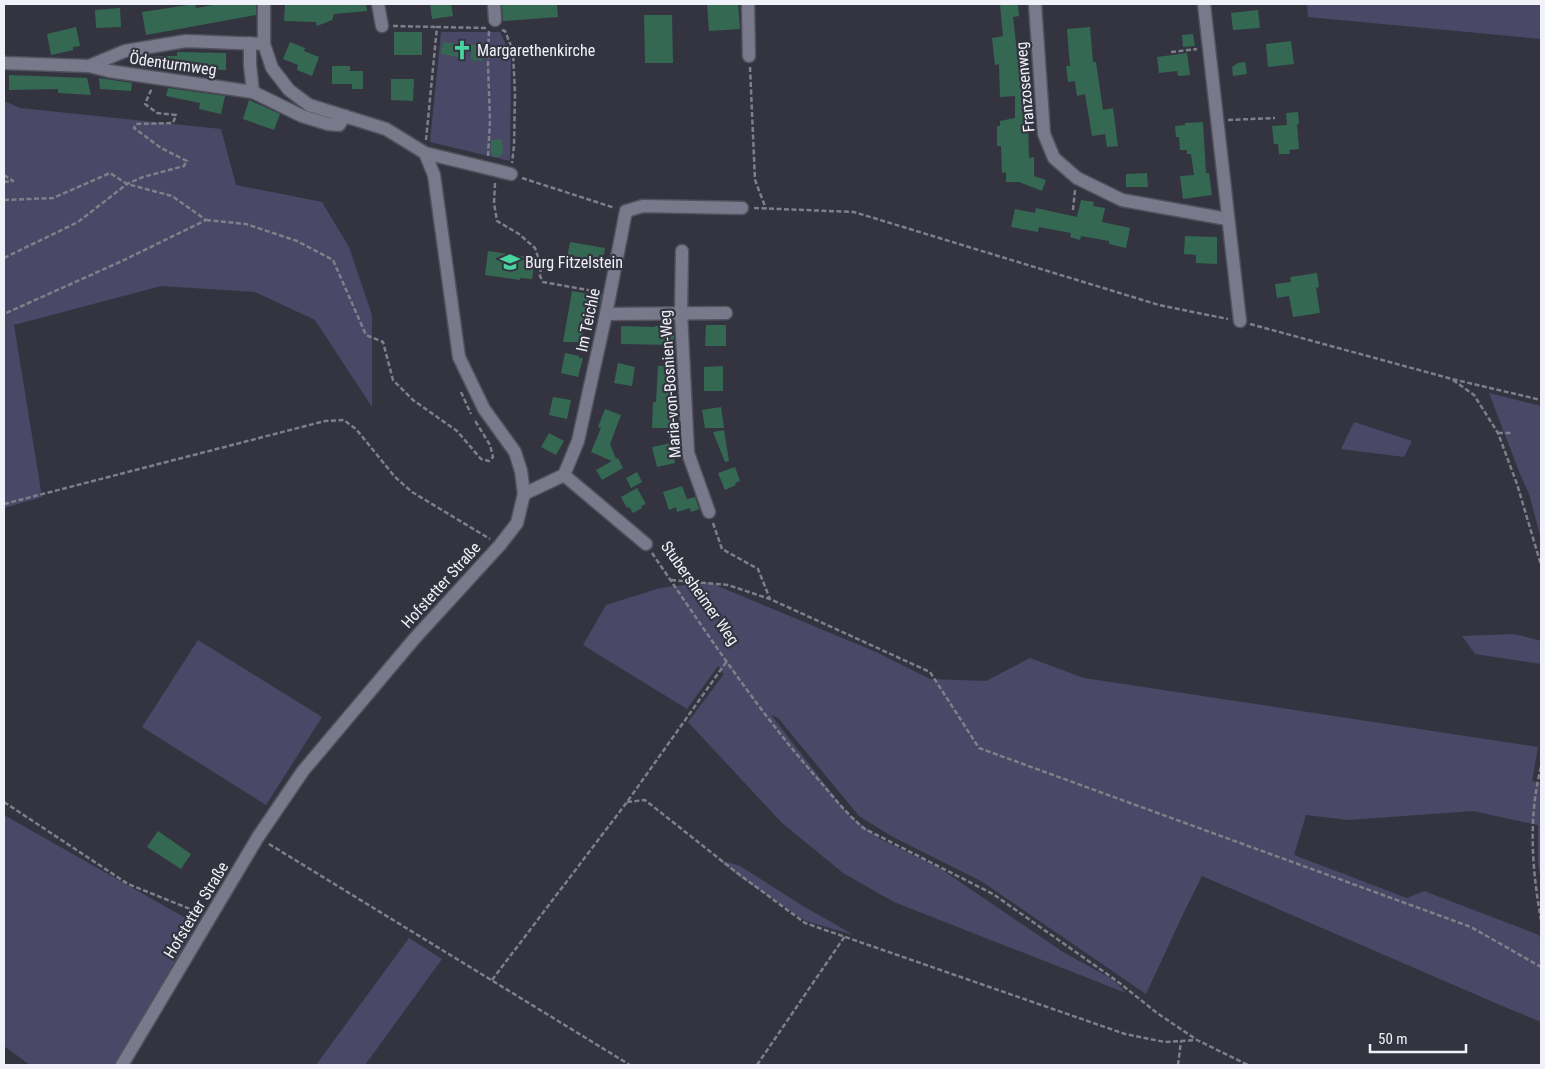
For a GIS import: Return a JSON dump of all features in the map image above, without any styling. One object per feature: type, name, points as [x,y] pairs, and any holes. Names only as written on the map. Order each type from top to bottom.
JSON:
[{"type":"street","points":[[264,4],[264,44],[272,68],[289,90],[308,105],[386,129],[425,150],[511,174]]},
{"type":"street","points":[[378,4],[382,26]]},
{"type":"street","points":[[493,25],[494,4]]},
{"type":"street","points":[[748,4],[749,56]]},
{"type":"street","name":"Franzosenweg","points":[[1034,4],[1044,134],[1054,158],[1077,178],[1122,200],[1227,219]]},
{"type":"street","points":[[1204,4],[1240,321]]},
{"type":"street","name":"Ödenturmweg","points":[[89,66],[126,51],[186,42],[250,42],[264,44]]},
{"type":"street","points":[[250,42],[253,92]]},
{"type":"street","name":"Ödenturmweg","points":[[4,63],[89,66],[151,78],[253,92],[302,116],[328,124],[340,125],[345,116]]},
{"type":"street","name":"Hofstetter Straße","points":[[122,1065],[258,837],[303,770],[415,638],[500,545],[517,523],[524,494],[521,471],[515,452],[484,408],[459,357],[434,175],[425,150]]},
{"type":"street","points":[[626,211],[643,206],[742,208]]},
{"type":"street","name":"Im Teichle","points":[[564,475],[578,441],[626,211]]},
{"type":"street","name":"Maria-von-Bosnien-Weg","points":[[682,251],[681,314],[688,453],[709,512]]},
{"type":"street","points":[[606,314],[726,314]]},
{"type":"street","points":[[524,494],[564,475]]},
{"type":"street","name":"Stubersheimer Weg","points":[[564,475],[646,544]]},
{"type":"path","points":[[382,26],[493,25],[505,31],[513,51],[515,94],[514,146],[511,174],[626,211]]},
{"type":"path","points":[[493,25],[488,64],[491,168],[497,221],[519,234],[535,248],[541,266],[540,276],[543,282],[610,294]]},
{"type":"path","points":[[425,150],[437,27]]},
{"type":"path","points":[[1171,52],[1208,47]]},
{"type":"path","points":[[749,56],[755,180],[766,209]]},
{"type":"path","points":[[4,258],[78,222],[127,184],[184,166],[187,161],[161,148],[134,128],[136,124],[173,123],[176,115],[157,113],[145,104],[152,87],[151,78]]},
{"type":"path","points":[[1217,120],[1275,118]]},
{"type":"path","points":[[4,200],[53,198],[110,173],[127,184],[172,196],[206,220],[246,224],[297,241],[333,260],[366,335],[383,342],[393,380],[413,400],[457,431],[481,459],[489,461],[493,457],[490,445],[466,406],[460,391]]},
{"type":"path","points":[[4,175],[13,181],[4,182]]},
{"type":"path","points":[[1073,210],[1077,178]]},
{"type":"path","points":[[742,208],[854,212],[1159,305],[1240,321],[1452,379],[1541,400]]},
{"type":"path","points":[[4,314],[122,261],[206,220]]},
{"type":"path","points":[[1452,379],[1474,395],[1498,433],[1517,484],[1541,565]]},
{"type":"path","points":[[4,504],[325,421],[344,420],[356,429],[395,477],[412,492],[500,545]]},
{"type":"path","points":[[1498,433],[1511,433]]},
{"type":"path","points":[[709,512],[722,549],[758,569],[770,599]]},
{"type":"path","name":"Stubersheimer Weg","points":[[646,544],[790,748],[852,819],[865,829],[993,894],[1197,1040],[1248,1065]]},
{"type":"path","points":[[671,580],[728,585],[770,599],[930,672],[979,748],[1471,927],[1541,967]]},
{"type":"path","points":[[492,980],[627,802],[727,661]]},
{"type":"path","points":[[1541,767],[1535,791],[1532,834],[1535,886],[1541,920]]},
{"type":"path","points":[[627,802],[645,800],[804,923],[1125,1034],[1165,1042],[1197,1040]]},
{"type":"path","points":[[4,802],[128,884],[211,917]]},
{"type":"path","points":[[258,837],[630,1065]]},
{"type":"path","points":[[757,1065],[845,936]]},
{"type":"path","points":[[1178,1065],[1182,1041]]},
{"type":"shaded area","points":[[1307,4],[1541,4],[1541,39],[1308,17]]},
{"type":"shaded area","points":[[441,32],[500,32],[511,55],[510,161],[430,142]]},
{"type":"shaded area","points":[[4,101],[20,108],[221,129],[236,185],[322,202],[349,247],[372,315],[372,407],[315,320],[255,292],[161,286],[14,325],[42,497],[4,508]]},
{"type":"shaded area","points":[[1489,393],[1541,406],[1541,539],[1529,494]]},
{"type":"shaded area","points":[[1354,422],[1412,441],[1404,457],[1341,449]]},
{"type":"shaded area","points":[[708,582],[876,652],[930,679],[986,681],[1030,658],[1084,678],[1538,747],[1532,781],[1541,783],[1541,880],[1538,864],[1538,825],[1473,811],[1348,820],[1306,815],[1294,855],[1407,898],[1424,891],[1539,935],[1541,941],[1541,1022],[1202,876],[1146,994],[981,881],[893,837],[859,816],[778,718],[771,715],[848,814],[880,839],[938,867],[1063,952],[1114,980],[1126,993],[894,902],[843,873],[781,822],[688,722],[724,674],[718,666],[687,709],[583,645],[606,605],[660,588]]},
{"type":"shaded area","points":[[1514,634],[1541,641],[1541,664],[1475,654],[1462,636]]},
{"type":"shaded area","points":[[198,640],[322,717],[266,805],[142,727]]},
{"type":"shaded area","points":[[4,815],[196,924],[137,1029],[120,1065],[30,1065],[4,1046]]},
{"type":"shaded area","points":[[717,859],[740,866],[803,906],[854,935],[806,921],[741,878]]},
{"type":"shaded area","points":[[409,938],[442,959],[365,1065],[316,1065]]},
{"type":"building","points":[[195,4],[196,8],[220,4],[256,4],[256,15],[146,35],[142,12]]},
{"type":"building","points":[[285,4],[366,4],[367,11],[334,14],[332,20],[317,26],[316,22],[284,21]]},
{"type":"building","points":[[430,4],[451,4],[453,16],[432,19]]},
{"type":"building","points":[[502,4],[557,4],[558,17],[503,21]]},
{"type":"building","points":[[707,4],[738,4],[740,29],[709,31]]},
{"type":"building","points":[[1000,4],[1018,4],[1019,16],[1013,17],[1019,70],[1023,69],[1025,111],[1030,110],[1031,123],[1028,123],[1029,158],[1034,157],[1034,176],[1046,180],[1042,191],[1019,182],[1006,182],[1006,172],[1002,173],[1001,146],[997,146],[997,126],[1000,126],[1000,121],[1015,118],[1015,96],[1000,97],[999,64],[995,65],[992,38],[1003,36]]},
{"type":"building","points":[[120,8],[121,27],[96,28],[95,10]]},
{"type":"building","points":[[1258,10],[1260,28],[1233,30],[1231,13]]},
{"type":"building","points":[[644,15],[672,15],[673,63],[645,63]]},
{"type":"building","points":[[76,27],[80,46],[73,47],[73,50],[51,55],[47,34]]},
{"type":"building","points":[[1090,27],[1093,62],[1096,62],[1103,110],[1113,108],[1118,146],[1107,147],[1105,134],[1092,136],[1085,94],[1077,96],[1075,81],[1068,82],[1066,66],[1070,66],[1067,29]]},
{"type":"building","points":[[394,32],[422,32],[422,55],[394,55]]},
{"type":"building","points":[[1193,34],[1195,46],[1183,47],[1182,35]]},
{"type":"building","points":[[1291,41],[1294,64],[1268,67],[1266,44]]},
{"type":"building","points":[[290,42],[305,48],[304,51],[319,57],[312,76],[297,70],[298,65],[283,59]]},
{"type":"building","points":[[443,42],[457,44],[459,57],[441,54]]},
{"type":"building","points":[[470,44],[484,46],[482,61],[471,60]]},
{"type":"building","points":[[177,52],[226,53],[226,70],[145,68],[145,56],[177,56]]},
{"type":"building","points":[[1187,53],[1190,75],[1178,76],[1177,71],[1159,73],[1157,57]]},
{"type":"building","points":[[1245,62],[1247,74],[1233,76],[1232,67],[1238,63]]},
{"type":"building","points":[[332,66],[350,66],[350,71],[363,71],[363,89],[352,89],[352,84],[332,84]]},
{"type":"building","points":[[9,75],[87,78],[91,95],[58,93],[58,89],[9,90]]},
{"type":"building","points":[[99,78],[132,83],[131,91],[100,89]]},
{"type":"building","points":[[391,79],[414,79],[413,101],[391,100]]},
{"type":"building","points":[[168,88],[225,96],[221,114],[199,109],[200,103],[166,96]]},
{"type":"building","points":[[249,100],[280,114],[274,130],[243,119]]},
{"type":"building","points":[[1298,112],[1299,149],[1289,150],[1290,154],[1279,154],[1278,144],[1274,144],[1272,126],[1287,125],[1286,113]]},
{"type":"building","points":[[1203,122],[1206,173],[1209,173],[1212,195],[1183,199],[1180,176],[1194,175],[1191,154],[1187,154],[1187,150],[1180,150],[1179,137],[1176,137],[1175,126],[1185,125],[1185,123]]},
{"type":"building","points":[[502,139],[503,153],[499,157],[494,157],[491,153],[491,140]]},
{"type":"building","points":[[1147,173],[1148,187],[1126,187],[1126,174]]},
{"type":"building","points":[[1081,200],[1094,202],[1093,206],[1105,208],[1102,222],[1130,228],[1126,248],[1109,244],[1109,241],[1081,236],[1080,240],[1070,237],[1071,233],[1039,227],[1038,232],[1011,227],[1015,209],[1035,213],[1036,208],[1077,217]]},
{"type":"building","points":[[1185,236],[1217,237],[1217,264],[1196,263],[1196,255],[1184,254]]},
{"type":"building","points":[[570,242],[605,248],[601,270],[566,264]]},
{"type":"building","name":"Burg Fitzelstein","points":[[488,251],[535,258],[532,279],[520,278],[520,280],[485,275]]},
{"type":"building","points":[[1317,273],[1319,287],[1316,288],[1320,313],[1293,317],[1289,296],[1277,298],[1275,284],[1291,282],[1290,277]]},
{"type":"building","points":[[572,291],[602,294],[599,307],[591,306],[590,316],[586,315],[581,342],[563,342]]},
{"type":"building","points":[[706,325],[726,325],[726,346],[705,346]]},
{"type":"building","points":[[621,326],[674,326],[674,345],[621,344]]},
{"type":"building","points":[[565,353],[583,358],[578,377],[561,373]]},
{"type":"building","points":[[618,363],[635,367],[632,386],[614,383]]},
{"type":"building","points":[[658,366],[674,366],[672,428],[652,428],[653,402],[656,402]]},
{"type":"building","points":[[723,366],[723,391],[704,391],[704,367]]},
{"type":"building","points":[[553,397],[571,400],[567,419],[549,415]]},
{"type":"building","points":[[721,407],[724,428],[705,428],[702,410]]},
{"type":"building","points":[[605,409],[621,415],[610,444],[616,459],[618,458],[623,468],[602,480],[596,470],[612,461],[591,452],[601,428],[598,427]]},
{"type":"building","points":[[724,430],[729,461],[725,462],[713,432]]},
{"type":"building","points":[[549,433],[564,441],[556,455],[541,447]]},
{"type":"building","points":[[671,443],[675,463],[657,467],[652,447]]},
{"type":"building","points":[[735,467],[740,481],[725,490],[718,473]]},
{"type":"building","points":[[637,472],[642,482],[631,488],[626,478]]},
{"type":"building","points":[[682,486],[690,507],[687,499],[695,497],[699,509],[691,512],[690,508],[677,512],[676,507],[669,510],[663,492]]},
{"type":"building","points":[[637,488],[646,504],[633,513],[629,507],[627,508],[621,497]]},
{"type":"building","points":[[158,831],[191,854],[181,869],[147,847]]},
{"type":"place","name":"Margarethenkirche","points":[[462,50]]},
{"type":"place","name":"Burg Fitzelstein","points":[[510,262]]}]
